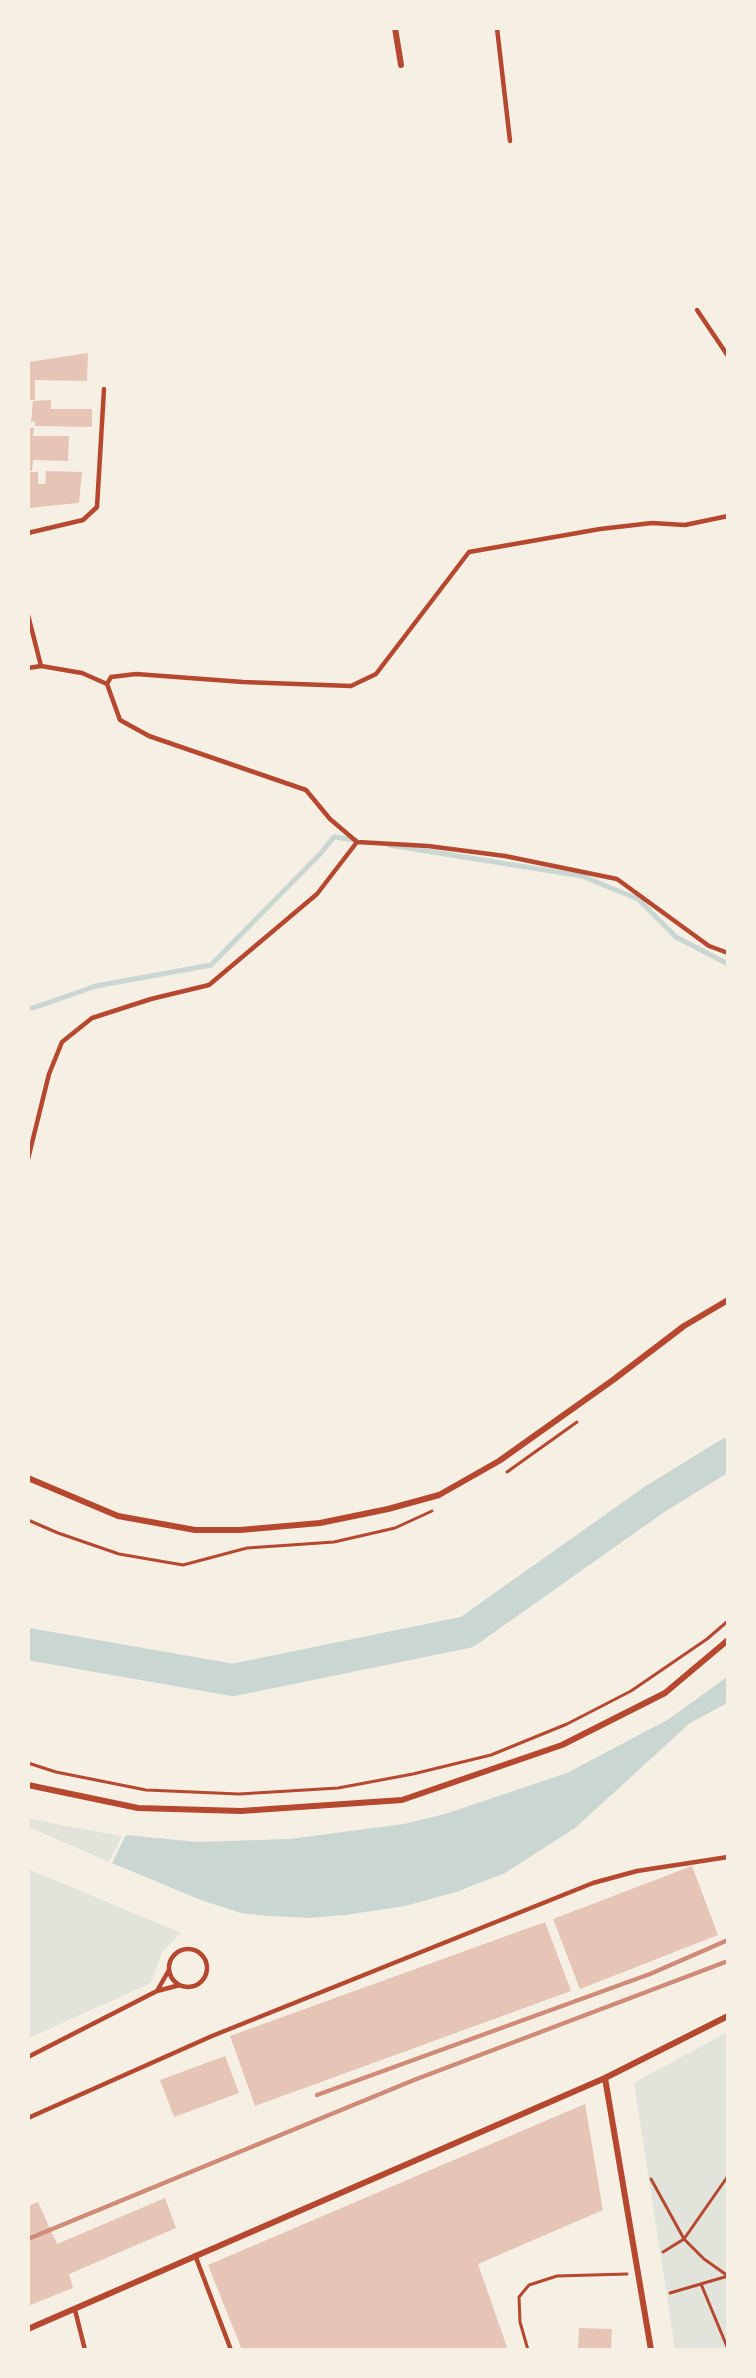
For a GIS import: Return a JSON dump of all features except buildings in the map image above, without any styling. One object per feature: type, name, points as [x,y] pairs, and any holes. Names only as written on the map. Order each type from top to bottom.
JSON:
[{"type":"street","points":[[395,28],[401,65]]},
{"type":"street","points":[[28,1478],[118,1516],[195,1530],[240,1530],[320,1523],[388,1509],[439,1495],[499,1461],[684,1326],[728,1300]]},
{"type":"street","points":[[28,1785],[138,1808],[241,1811],[402,1800],[572,1740],[665,1693],[728,1640]]},
{"type":"street","points":[[28,2329],[605,2078],[728,2016]]},
{"type":"street","points":[[605,2078],[651,2349]]},
{"type":"lane","points":[[496,28],[510,141]]},
{"type":"lane","points":[[696,310],[728,356]]},
{"type":"lane","points":[[28,533],[83,520],[97,507],[104,389]]},
{"type":"lane","points":[[107,684],[111,677],[129,674],[351,687],[376,674],[469,552],[600,530],[652,523],[685,525],[728,516]]},
{"type":"lane","points":[[28,615],[41,666]]},
{"type":"lane","points":[[28,668],[41,666],[82,673],[107,684],[120,720],[148,736],[306,790],[330,819],[357,842],[428,846],[505,856],[617,879],[709,946],[728,953]]},
{"type":"lane","points":[[28,1159],[49,1074],[62,1042],[92,1018],[151,999],[209,985],[317,894],[357,842]]},
{"type":"lane","points":[[28,2118],[212,2036],[593,1883],[637,1871],[728,1857]]},
{"type":"lane","points":[[28,2057],[157,1991],[180,1985],[192,1987],[203,1981],[208,1969],[204,1957],[194,1949],[181,1949],[171,1958],[169,1970],[157,1991]]},
{"type":"lane","points":[[169,1970],[171,1976],[180,1985]]},
{"type":"lane","points":[[195,2255],[231,2349]]},
{"type":"lane","points":[[75,2310],[85,2349]]},
{"type":"path","points":[[498,1477],[518,1466],[585,1417]]},
{"type":"path","points":[[28,1520],[119,1554],[183,1565],[247,1548],[334,1542],[395,1528],[436,1509]]},
{"type":"path","points":[[28,1763],[56,1772],[146,1791],[239,1794],[338,1788],[413,1774],[491,1755],[567,1724],[631,1691],[707,1639],[728,1621]]},
{"type":"path","points":[[663,2252],[684,2239],[728,2176]]},
{"type":"path","points":[[651,2179],[684,2239],[704,2259],[728,2276],[670,2293]]},
{"type":"path","points":[[528,2349],[520,2322],[519,2297],[529,2285],[557,2276],[639,2273]]},
{"type":"path","points":[[700,2284],[728,2349]]},
{"type":"shaded area","points":[[727,1677],[727,1703],[690,1723],[575,1828],[505,1873],[456,1892],[405,1906],[345,1915],[310,1918],[270,1916],[241,1913],[201,1900],[112,1863],[126,1835],[197,1842],[290,1839],[404,1824],[445,1814],[567,1773],[669,1719]]},
{"type":"shaded area","points":[[29,1818],[122,1836],[109,1862],[29,1827]]},
{"type":"shaded area","points":[[28,1869],[181,1933],[162,1952],[151,1983],[29,2038]]},
{"type":"shaded area","points":[[727,2032],[727,2349],[675,2349],[634,2083]]},
{"type":"waterway","points":[[28,1008],[96,986],[211,965],[334,837],[356,840]]},
{"type":"waterway","points":[[389,845],[582,876],[638,899],[676,937],[728,964]]},
{"type":"waterway","points":[[28,1644],[233,1680],[467,1632],[655,1499],[728,1454]]},
{"type":"railway","points":[[317,2095],[650,1974],[728,1940]]},
{"type":"railway","points":[[28,2239],[414,2080],[728,1961]]}]
